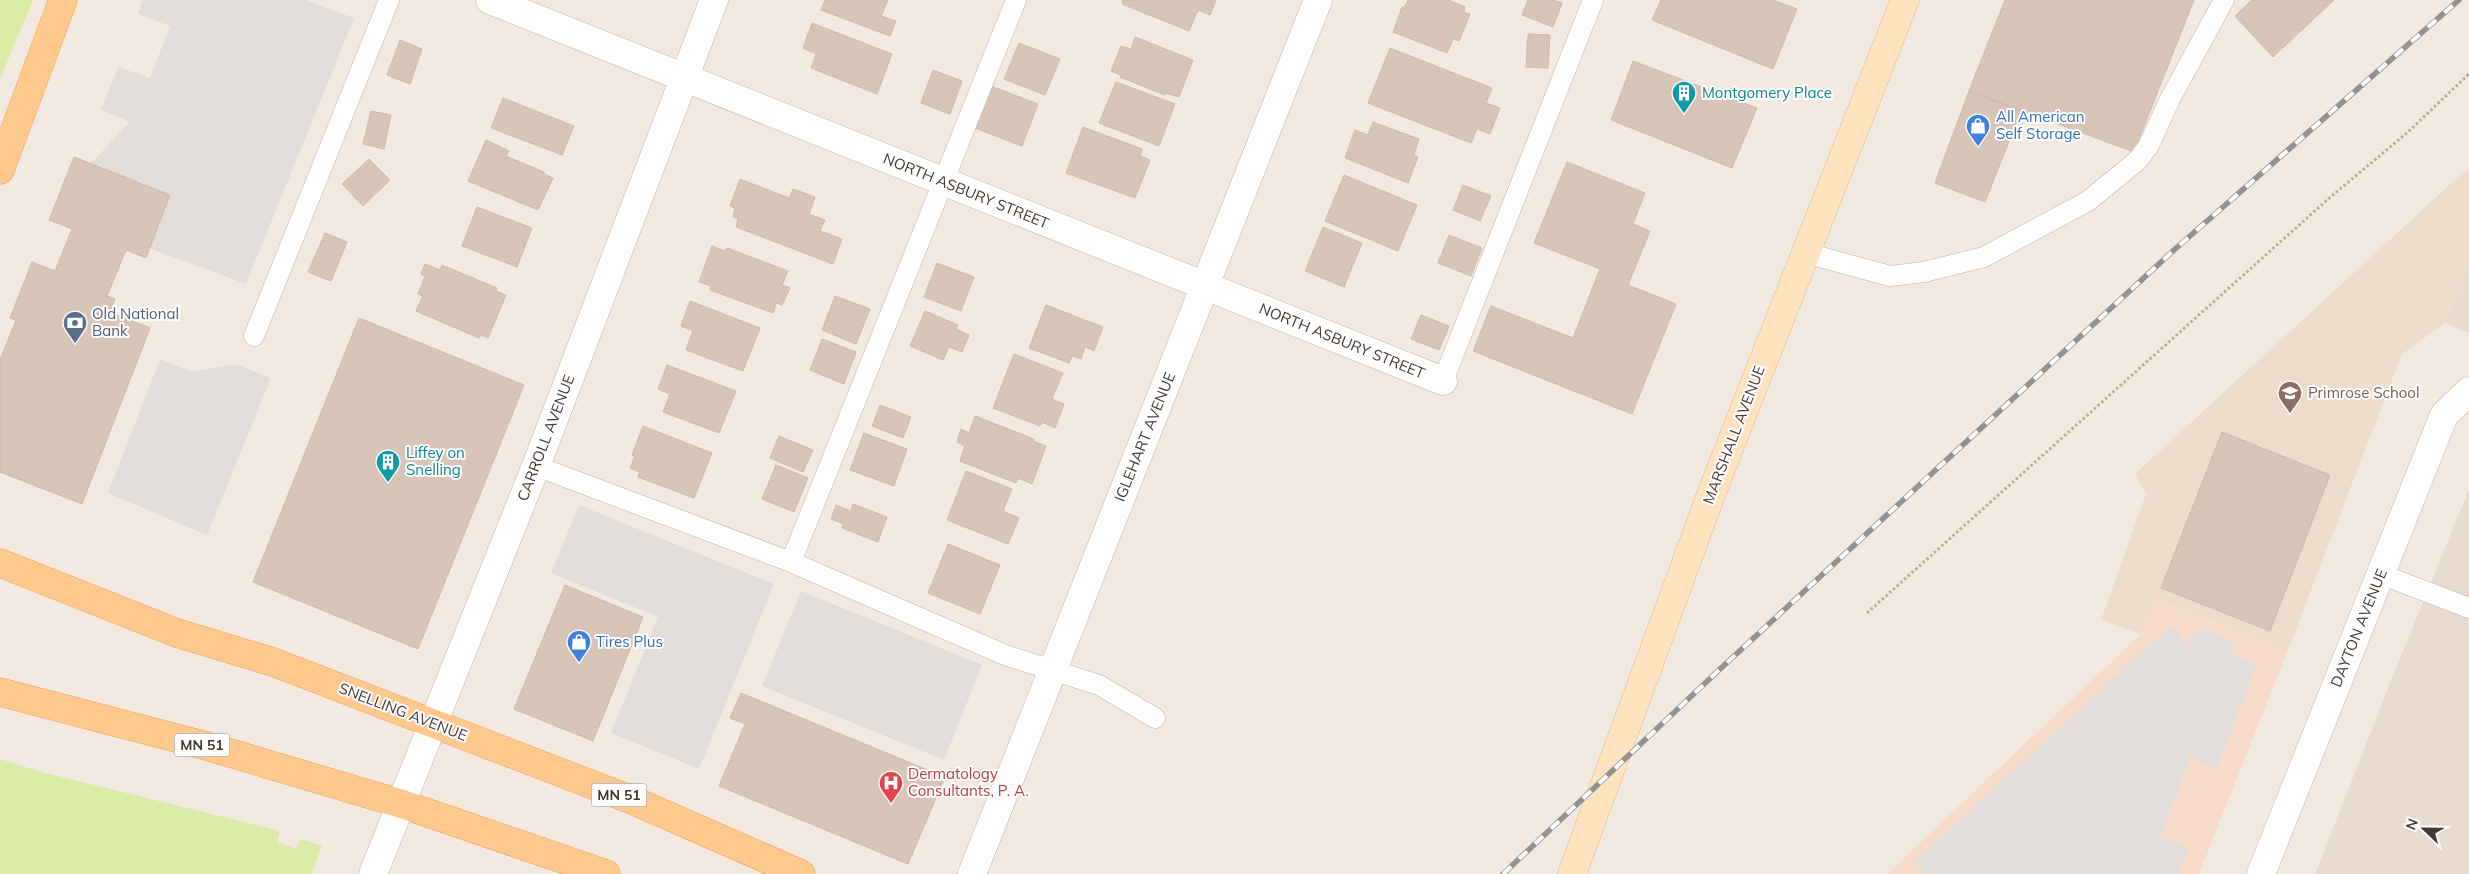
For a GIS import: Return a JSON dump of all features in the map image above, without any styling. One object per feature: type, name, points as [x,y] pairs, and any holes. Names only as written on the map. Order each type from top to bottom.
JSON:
[{"type":"main road","points":[[0,170],[63,0]]},
{"type":"main road","name":"SNELLING AVENUE","points":[[0,563],[177,633],[273,662],[434,723],[632,800],[801,874]]},
{"type":"main road","name":"MN 51","points":[[0,692],[108,722],[203,745],[402,804],[606,874]]},
{"type":"main road","points":[[0,712],[108,722]]},
{"type":"street","name":"NORTH ASBURY STREET","points":[[490,0],[1443,382]]},
{"type":"street","name":"CARROLL AVENUE","points":[[374,874],[536,466],[714,0]]},
{"type":"street","name":"IGLEHART AVENUE","points":[[972,874],[1206,287],[1318,0]]},
{"type":"street","name":"MARSHALL AVENUE","points":[[1572,874],[1712,492],[1905,0]]},
{"type":"street","name":"DAYTON AVENUE","points":[[2261,874],[2444,415],[2469,391]]},
{"type":"lane","points":[[254,336],[389,0]]},
{"type":"lane","points":[[791,562],[945,182],[1016,0]]},
{"type":"lane","points":[[1443,382],[1593,0]]},
{"type":"lane","points":[[1806,253],[1890,276],[1924,272],[1984,257],[2088,201],[2137,161],[2149,145],[2170,99],[2224,0]]},
{"type":"lane","points":[[536,466],[791,562],[1005,655],[1099,684],[1155,718]]},
{"type":"lane","points":[[2380,574],[2469,608]]},
{"type":"path","points":[[1867,613],[2327,200],[2408,132],[2469,74]]},
{"type":"shaded area","points":[[143,0],[305,0],[354,18],[246,284],[149,248],[170,195],[90,164],[130,122],[101,110],[118,67],[150,78],[170,26],[138,14]]},
{"type":"shaded area","name":"Primrose School","points":[[2469,167],[2469,266],[2445,323],[2402,354],[2288,650],[2156,599],[2141,634],[2101,620],[2146,494],[2135,474]]},
{"type":"shaded area","points":[[2469,266],[2469,333],[2445,323]]},
{"type":"shaded area","points":[[160,359],[192,372],[235,364],[271,378],[207,535],[108,493]]},
{"type":"shaded area","points":[[2469,489],[2469,874],[2315,874],[2389,686]]},
{"type":"shaded area","points":[[579,505],[774,584],[699,769],[611,733],[658,617],[551,573]]},
{"type":"shaded area","points":[[801,591],[982,665],[944,760],[762,686]]},
{"type":"shaded area","points":[[2155,599],[2288,650],[2199,874],[1887,874],[2141,634]]},
{"type":"shaded area","points":[[2170,626],[2187,645],[2198,628],[2234,641],[2230,653],[2257,664],[2216,769],[2190,758],[2160,837],[2188,849],[2178,874],[1925,874],[1913,863]]},
{"type":"green space","points":[[0,0],[33,0],[0,79]]},
{"type":"green space","points":[[0,759],[41,772],[280,831],[277,842],[296,849],[301,839],[322,846],[311,874],[0,874]]},
{"type":"building","points":[[825,0],[888,0],[881,16],[896,21],[890,36],[821,10]]},
{"type":"building","points":[[1123,0],[1216,0],[1210,15],[1198,10],[1189,31],[1122,4]]},
{"type":"building","points":[[1408,0],[1448,0],[1465,7],[1464,12],[1470,14],[1459,41],[1453,39],[1447,53],[1393,32],[1402,7],[1404,8]]},
{"type":"building","points":[[1528,0],[1553,0],[1562,3],[1553,27],[1522,15]]},
{"type":"building","name":"Montgomery Place","points":[[1661,0],[1773,0],[1797,9],[1773,69],[1652,20]]},
{"type":"building","points":[[2005,0],[2194,0],[2134,152],[1969,91]]},
{"type":"building","points":[[2252,0],[2334,0],[2273,57],[2235,16]]},
{"type":"building","points":[[812,23],[892,54],[877,94],[811,68],[816,54],[803,48]]},
{"type":"building","points":[[1528,34],[1550,35],[1548,68],[1526,67]]},
{"type":"building","points":[[1135,37],[1193,60],[1179,97],[1166,93],[1165,95],[1120,77],[1121,75],[1111,71],[1121,46],[1131,49]]},
{"type":"building","points":[[400,40],[422,49],[410,84],[387,75]]},
{"type":"building","points":[[1019,43],[1060,59],[1045,95],[1004,79]]},
{"type":"building","points":[[1390,48],[1492,88],[1486,103],[1500,108],[1490,134],[1477,129],[1471,143],[1368,103]]},
{"type":"building","name":"Montgomery Place","points":[[1633,61],[1757,108],[1732,168],[1611,120]]},
{"type":"building","points":[[933,70],[962,81],[950,114],[921,103]]},
{"type":"building","points":[[1116,82],[1175,104],[1159,146],[1099,123]]},
{"type":"building","points":[[991,86],[1038,104],[1022,146],[975,128]]},
{"type":"building","name":"All American Self Storage","points":[[1969,91],[2021,111],[1985,202],[1935,183]]},
{"type":"building","points":[[503,98],[574,126],[562,155],[491,128]]},
{"type":"building","points":[[371,111],[391,115],[384,149],[363,144]]},
{"type":"building","points":[[1373,122],[1419,139],[1414,155],[1418,157],[1408,183],[1345,158],[1355,130],[1368,135]]},
{"type":"building","points":[[1083,127],[1142,149],[1140,156],[1150,160],[1135,198],[1066,173]]},
{"type":"building","points":[[486,140],[509,151],[506,156],[544,172],[544,174],[553,178],[538,210],[468,181]]},
{"type":"building","name":"Old National Bank","points":[[74,157],[170,195],[146,258],[126,250],[107,296],[115,299],[110,312],[150,328],[82,504],[0,472],[0,360],[16,320],[10,318],[32,262],[55,271],[72,229],[49,220]]},
{"type":"building","points":[[369,159],[390,180],[363,206],[342,184]]},
{"type":"building","points":[[1567,162],[1645,193],[1633,224],[1650,231],[1628,285],[1676,304],[1632,414],[1473,351],[1491,306],[1573,338],[1600,269],[1534,243]]},
{"type":"building","points":[[1344,175],[1417,205],[1398,251],[1325,221]]},
{"type":"building","points":[[740,179],[789,198],[793,189],[815,197],[809,214],[825,220],[820,231],[842,239],[833,264],[736,227],[738,219],[733,217],[735,208],[730,206]]},
{"type":"building","points":[[1463,185],[1491,196],[1480,221],[1453,210]]},
{"type":"building","points":[[477,207],[532,228],[517,267],[462,246]]},
{"type":"building","points":[[1323,227],[1362,243],[1344,287],[1305,271]]},
{"type":"building","points":[[325,233],[347,242],[331,281],[308,272]]},
{"type":"building","points":[[1449,235],[1482,248],[1471,276],[1438,263]]},
{"type":"building","points":[[712,246],[725,251],[727,248],[788,271],[782,285],[790,288],[782,305],[776,303],[773,313],[710,290],[711,286],[699,282]]},
{"type":"building","points":[[937,263],[974,277],[961,311],[924,297]]},
{"type":"building","points":[[425,264],[440,270],[442,265],[497,288],[496,291],[506,295],[488,338],[481,335],[479,338],[416,311],[423,296],[418,294],[425,276],[421,274]]},
{"type":"building","points":[[835,296],[870,309],[856,344],[822,330]]},
{"type":"building","points":[[690,301],[760,328],[743,371],[686,350],[693,331],[681,326]]},
{"type":"building","points":[[1046,305],[1103,327],[1094,351],[1085,347],[1081,359],[1072,356],[1069,363],[1029,348]]},
{"type":"building","points":[[925,311],[958,325],[956,329],[969,335],[962,352],[949,347],[943,360],[910,346]]},
{"type":"building","points":[[1421,315],[1449,326],[1439,350],[1411,339]]},
{"type":"building","name":"Liffey on Snelling","points":[[359,318],[524,385],[418,649],[253,582]]},
{"type":"building","points":[[822,339],[856,352],[844,384],[810,370]]},
{"type":"building","points":[[1014,354],[1063,373],[1052,399],[1064,404],[1055,428],[1042,422],[1040,426],[993,408]]},
{"type":"building","points":[[667,365],[736,391],[719,433],[663,412],[670,394],[658,389]]},
{"type":"building","points":[[880,405],[911,417],[903,438],[872,426]]},
{"type":"building","points":[[975,416],[1034,439],[1033,441],[1046,446],[1032,484],[1018,478],[1016,483],[960,461],[965,446],[957,442],[961,429],[969,433]]},
{"type":"building","points":[[643,426],[712,453],[694,498],[638,477],[640,472],[630,468],[635,456],[632,455]]},
{"type":"building","points":[[2222,432],[2330,475],[2270,631],[2161,588]]},
{"type":"building","points":[[864,433],[907,449],[894,486],[850,470]]},
{"type":"building","points":[[779,436],[813,450],[803,472],[770,458]]},
{"type":"building","points":[[776,465],[808,478],[794,512],[762,499]]},
{"type":"building","points":[[966,471],[1012,489],[1003,511],[1019,518],[1008,544],[947,520]]},
{"type":"building","points":[[853,504],[887,517],[878,542],[842,528],[844,524],[831,519],[836,505],[851,511]]},
{"type":"building","points":[[948,544],[1000,565],[980,614],[928,593]]},
{"type":"building","name":"Tires Plus","points":[[565,585],[643,617],[593,741],[514,709]]},
{"type":"building","points":[[741,693],[945,777],[908,864],[719,786],[745,724],[730,718]]},
{"type":"railway","points":[[1503,874],[1719,670],[2174,250],[2459,0]]},
{"type":"place","name":"Montgomery Place","points":[[1684,114]]},
{"type":"place","name":"All American Self Storage","points":[[1978,147]]},
{"type":"place","name":"Old National Bank","points":[[75,344]]},
{"type":"place","name":"Primrose School","points":[[2290,414]]},
{"type":"place","name":"Liffey on Snelling","points":[[388,483]]},
{"type":"place","name":"Tires Plus","points":[[579,663]]},
{"type":"place","name":"Dermatology Consultants, P. A.","points":[[891,804]]}]
